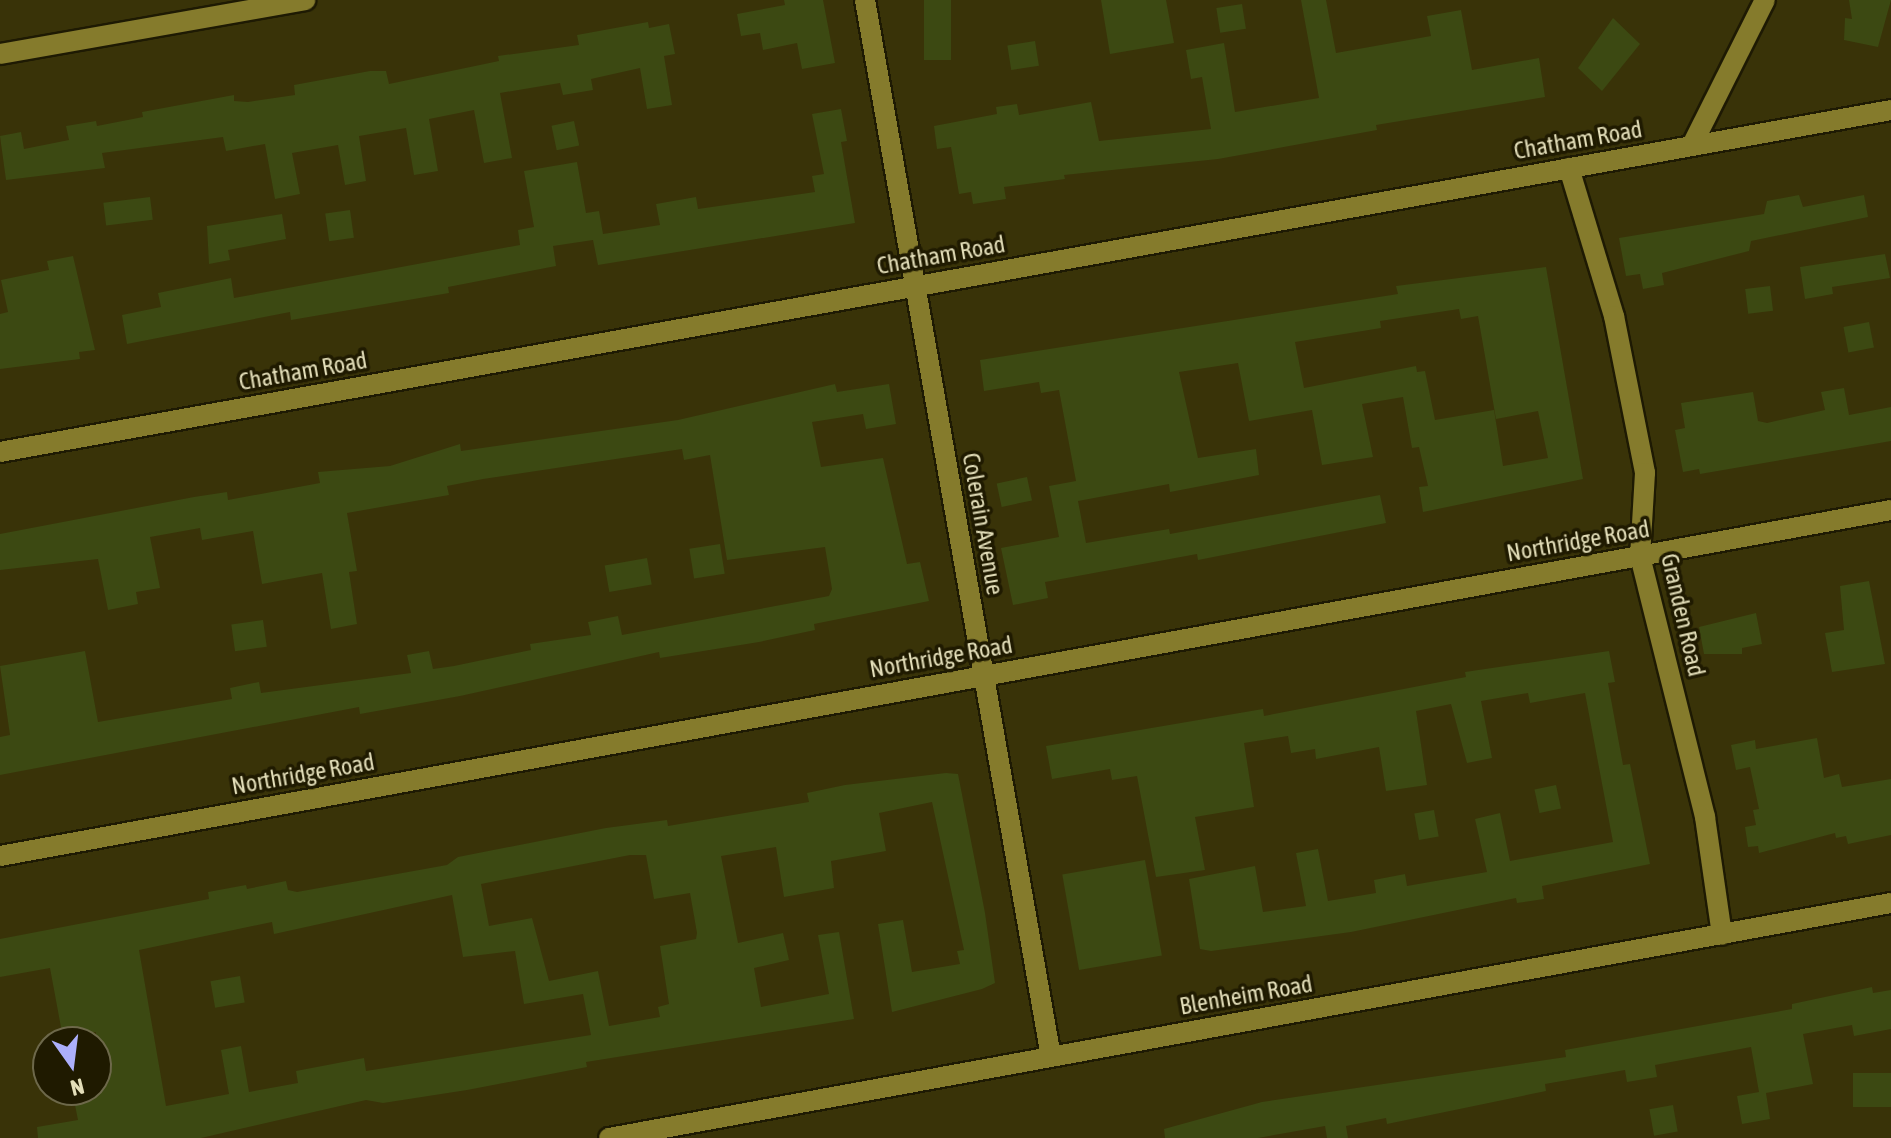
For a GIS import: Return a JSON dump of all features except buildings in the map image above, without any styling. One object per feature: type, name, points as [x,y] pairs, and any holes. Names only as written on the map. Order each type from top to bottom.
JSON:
[{"type":"street","points":[[0,54],[305,0]]},
{"type":"street","name":"Colerain Avenue","points":[[865,0],[1051,1057]]},
{"type":"street","points":[[1692,145],[1765,0]]},
{"type":"street","name":"Chatham Road","points":[[0,452],[1891,110]]},
{"type":"street","name":"Granden Road","points":[[1569,168],[1614,316],[1645,473],[1640,556],[1705,817],[1722,935]]},
{"type":"street","name":"Northridge Road","points":[[0,856],[1891,510]]},
{"type":"street","name":"Blenheim Road","points":[[609,1138],[1891,903]]}]
